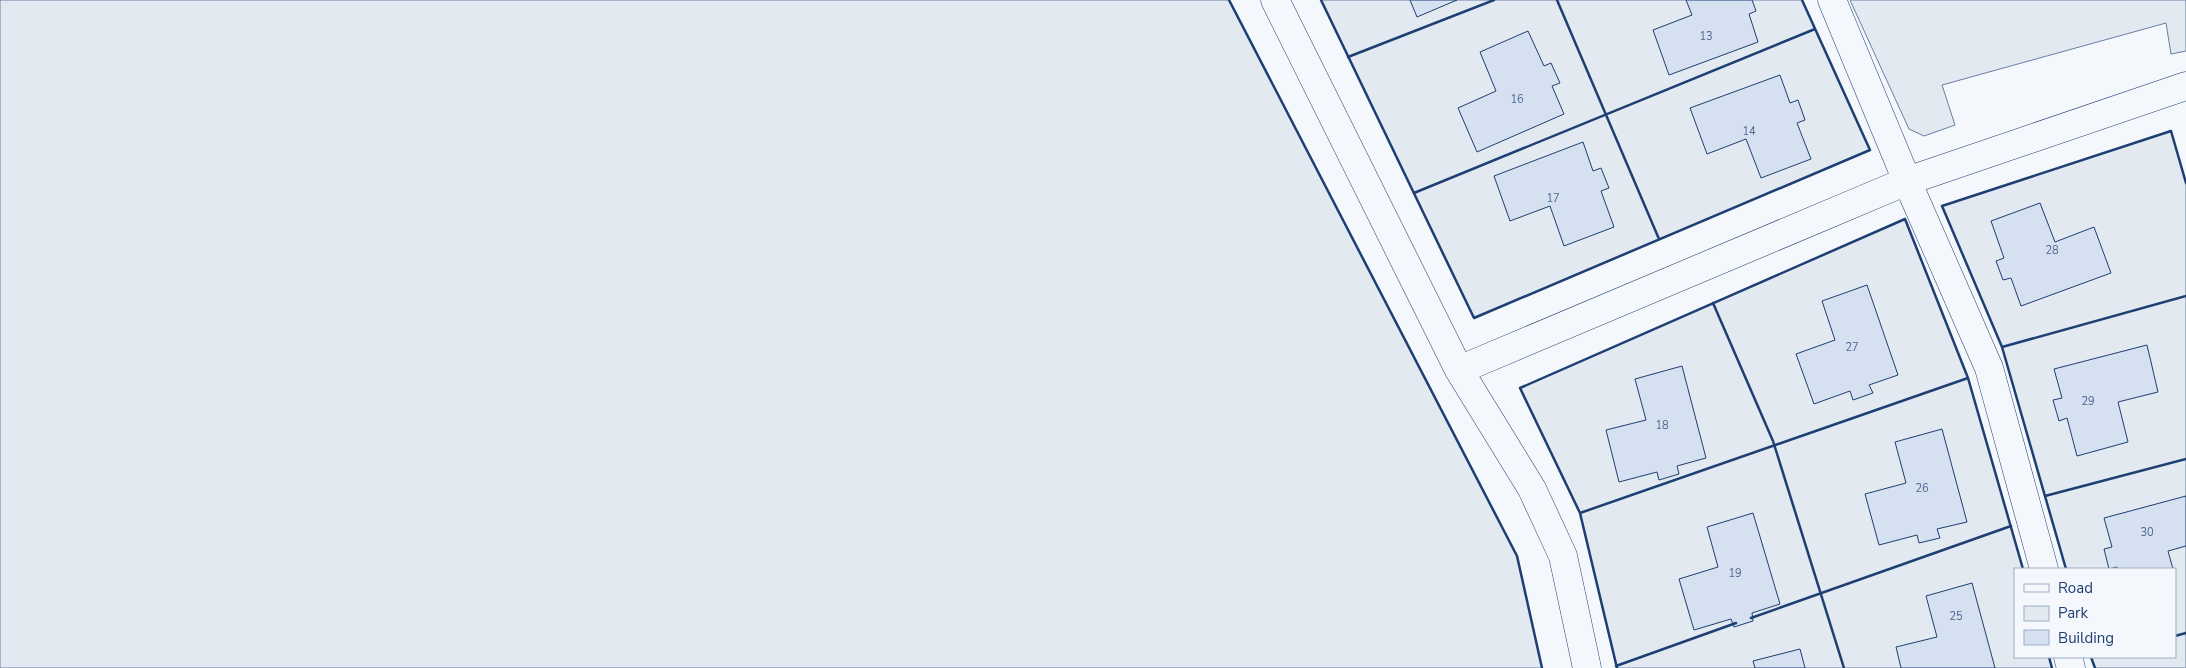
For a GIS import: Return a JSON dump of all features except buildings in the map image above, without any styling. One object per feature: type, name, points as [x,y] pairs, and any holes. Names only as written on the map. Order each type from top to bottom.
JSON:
[{"type":"street","points":[[1275,0],[1459,370],[1532,490],[1563,556],[1587,668]]},
{"type":"street","points":[[1832,0],[1907,181],[1989,368],[2044,568]]},
{"type":"street","points":[[1459,370],[1907,181],[2185,90]]},
{"type":"green space","points":[[0,0],[1229,0],[1517,556],[1542,668],[0,668]]},
{"type":"green space","points":[[1321,0],[1802,0],[1870,150],[1474,318]]},
{"type":"green space","points":[[1850,0],[2186,0],[2186,51],[2171,54],[2166,23],[1942,85],[1955,125],[1924,136],[1909,129]]},
{"type":"green space","points":[[2171,131],[2186,183],[2186,668],[2095,668],[2091,658],[2176,658],[2176,568],[2066,568],[2002,347],[1942,206]]},
{"type":"green space","points":[[1905,219],[1968,378],[2023,568],[2014,568],[2014,658],[2049,658],[2052,668],[1617,668],[1580,513],[1520,388]]},
{"type":"wall","points":[[1229,0],[1517,556],[1542,668]]},
{"type":"wall","points":[[1321,0],[1474,318],[1870,150],[1802,0]]},
{"type":"wall","points":[[1348,57],[1494,0]]},
{"type":"wall","points":[[1557,0],[1659,239]]},
{"type":"wall","points":[[1414,193],[1815,29]]},
{"type":"wall","points":[[2066,568],[2002,347],[1942,206],[2171,131],[2186,183]]},
{"type":"wall","points":[[1617,668],[1580,513],[1520,388],[1905,219],[1968,378],[2023,568]]},
{"type":"wall","points":[[2002,347],[2186,296]]},
{"type":"wall","points":[[1713,303],[1773,441],[1844,668]]},
{"type":"wall","points":[[1580,513],[1968,378]]},
{"type":"wall","points":[[2045,496],[2186,459]]},
{"type":"wall","points":[[1751,618],[2011,526]]},
{"type":"wall","points":[[1616,666],[1736,623]]},
{"type":"wall","points":[[2176,636],[2186,633]]},
{"type":"wall","points":[[2049,658],[2052,668]]},
{"type":"wall","points":[[2091,658],[2095,668]]}]
